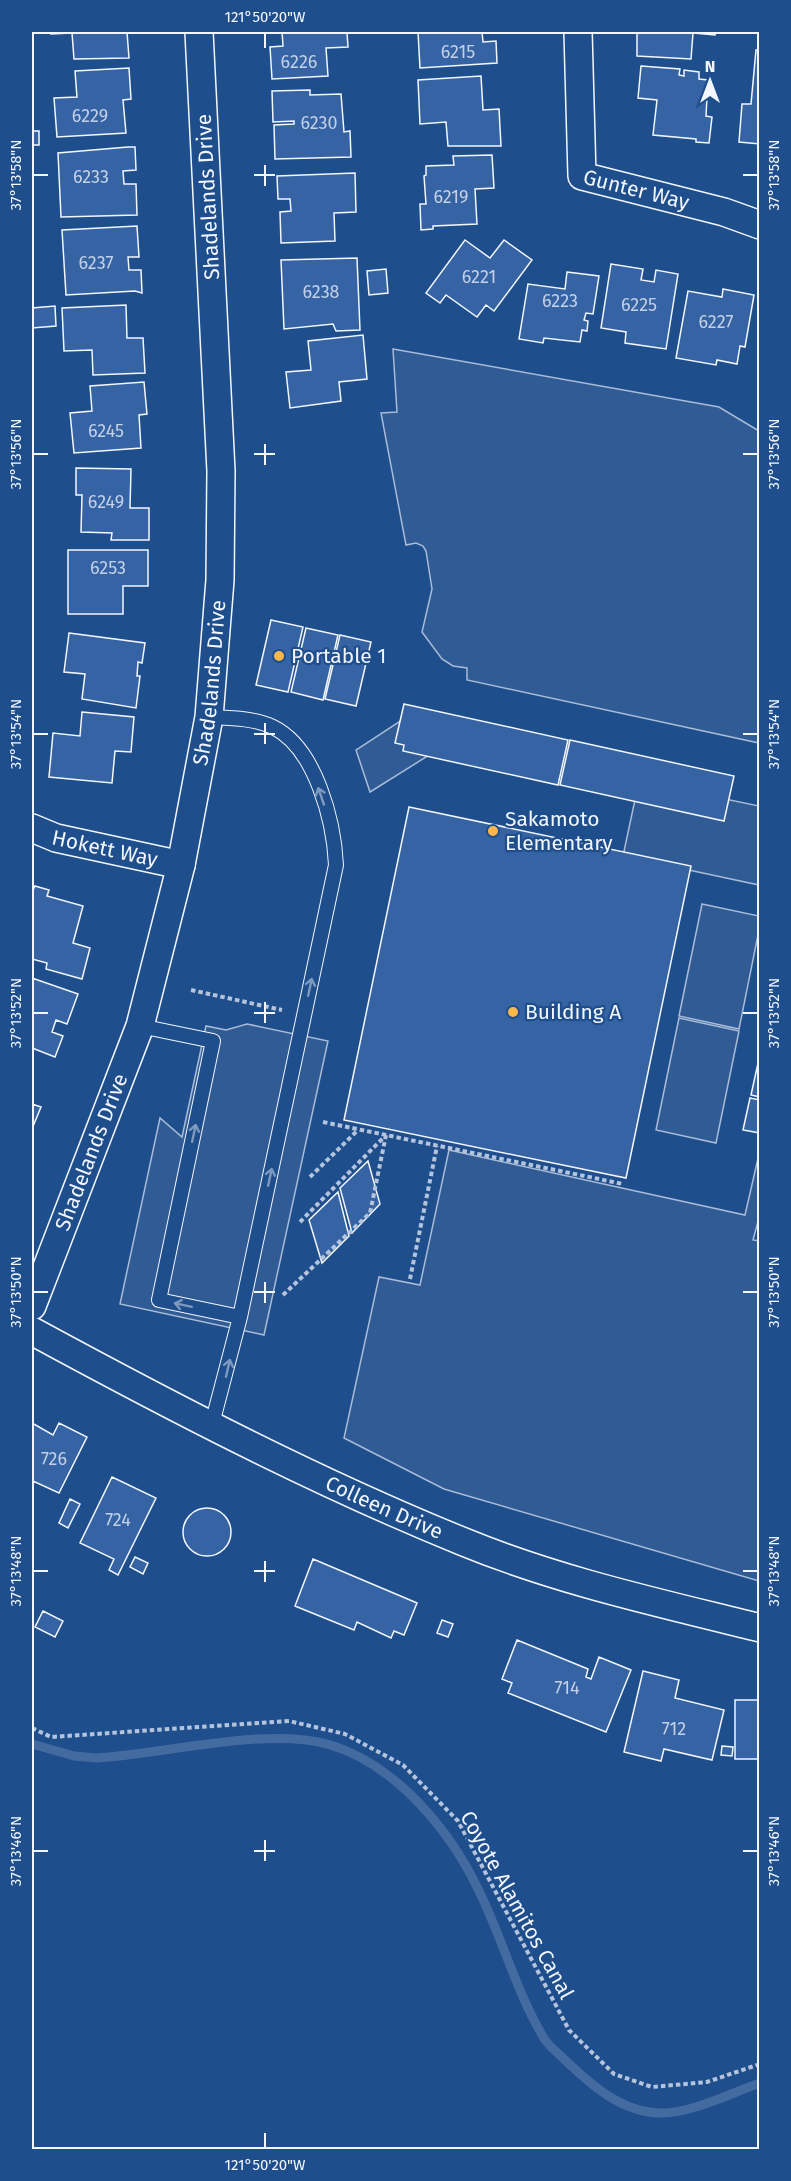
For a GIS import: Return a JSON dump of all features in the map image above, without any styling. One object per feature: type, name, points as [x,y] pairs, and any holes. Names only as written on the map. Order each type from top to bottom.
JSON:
[{"type":"street","name":"Shadelands Drive","points":[[32,1306],[140,1026],[181,865],[209,717],[220,580],[221,471],[199,32]]},
{"type":"street","name":"Gunter Way","points":[[578,32],[582,176],[724,212],[759,225]]},
{"type":"street","name":"Hokett Way","points":[[32,828],[56,838],[181,865]]},
{"type":"street","name":"Colleen Drive","points":[[32,1331],[320,1479],[465,1543],[594,1587],[759,1628]]},
{"type":"lane","points":[[209,717],[243,719],[273,727],[299,746],[310,763],[335,844],[336,865],[240,1317],[212,1424]]},
{"type":"lane","points":[[140,1026],[213,1041],[159,1300],[240,1317]]},
{"type":"path","points":[[190,990],[282,1010]]},
{"type":"path","points":[[323,1122],[622,1184]]},
{"type":"path","points":[[310,1177],[358,1130]]},
{"type":"path","points":[[300,1222],[386,1135]]},
{"type":"path","points":[[283,1295],[370,1212],[386,1135]]},
{"type":"path","points":[[410,1279],[437,1146]]},
{"type":"path","name":"Coyote Alamitos Canal","points":[[32,1728],[51,1737],[289,1721],[345,1734],[403,1765],[458,1821],[569,2030],[614,2074],[652,2087],[707,2082],[759,2064]]},
{"type":"shaded area","points":[[393,349],[719,407],[759,431],[759,743],[467,680],[467,668],[453,666],[442,659],[422,632],[432,589],[426,551],[423,546],[416,543],[406,545],[381,413],[397,412]]},
{"type":"shaded area","points":[[414,712],[434,752],[370,792],[356,750]]},
{"type":"shaded area","points":[[639,781],[759,806],[759,885],[623,856]]},
{"type":"shaded area","points":[[702,904],[759,916],[759,930],[739,1029],[679,1016]]},
{"type":"shaded area","points":[[679,1018],[739,1031],[716,1143],[656,1130]]},
{"type":"shaded area","points":[[247,1024],[328,1041],[264,1335],[120,1304],[160,1118],[182,1137],[206,1026],[226,1030]]},
{"type":"shaded area","points":[[449,1150],[745,1215],[759,1154],[759,1218],[753,1240],[760,1241],[759,1581],[444,1489],[344,1438],[379,1277],[420,1285]]},
{"type":"building","points":[[51,32],[127,32],[129,58],[74,59],[72,33],[51,34]]},
{"type":"building","points":[[282,32],[347,32],[348,47],[326,48],[328,76],[272,79],[270,47],[283,46]]},
{"type":"building","points":[[418,32],[482,32],[483,42],[496,41],[497,63],[420,68]]},
{"type":"building","points":[[637,32],[715,32],[715,35],[693,33],[691,59],[637,56]]},
{"type":"building","points":[[756,50],[760,50],[760,144],[739,142],[742,104],[751,104]]},
{"type":"building","points":[[641,66],[680,69],[679,75],[684,76],[684,70],[699,72],[699,79],[708,80],[706,116],[712,117],[709,143],[696,142],[696,139],[653,135],[657,100],[638,98]]},
{"type":"building","points":[[129,68],[131,99],[123,100],[126,133],[57,137],[54,98],[77,97],[75,71]]},
{"type":"building","points":[[481,76],[483,110],[499,109],[501,146],[448,146],[446,122],[420,124],[418,80]]},
{"type":"building","points":[[310,90],[310,95],[341,94],[344,132],[350,131],[351,157],[275,159],[274,125],[294,124],[294,121],[273,122],[272,91]]},
{"type":"building","points":[[32,131],[39,131],[39,145],[32,145]]},
{"type":"building","points":[[135,147],[136,170],[123,171],[124,184],[136,184],[137,215],[61,217],[58,153]]},
{"type":"building","points":[[492,155],[494,188],[475,189],[477,224],[433,226],[433,229],[421,230],[420,204],[426,204],[424,176],[426,166],[454,165],[453,156]]},
{"type":"building","points":[[355,173],[356,212],[334,213],[335,241],[281,243],[280,212],[291,211],[290,199],[278,199],[277,176]]},
{"type":"building","points":[[137,226],[139,257],[128,257],[129,270],[141,270],[142,293],[135,291],[66,295],[62,230]]},
{"type":"building","points":[[465,240],[490,258],[504,240],[532,260],[494,311],[486,305],[477,317],[446,295],[440,303],[426,293]]},
{"type":"building","points":[[357,258],[360,330],[336,331],[333,324],[284,329],[281,260]]},
{"type":"building","points":[[611,264],[643,269],[641,280],[654,282],[656,270],[678,274],[666,349],[625,343],[626,332],[601,328]]},
{"type":"building","points":[[386,269],[388,293],[369,295],[367,271]]},
{"type":"building","points":[[567,272],[599,276],[593,314],[586,313],[584,320],[588,321],[587,331],[582,330],[580,342],[544,338],[543,343],[519,339],[528,284],[565,289]]},
{"type":"building","points":[[723,289],[754,295],[745,347],[740,346],[737,364],[717,360],[716,365],[676,358],[688,291],[722,297]]},
{"type":"building","points":[[126,305],[127,338],[143,338],[145,373],[93,375],[92,350],[64,351],[62,308]]},
{"type":"building","points":[[55,306],[56,326],[32,328],[32,308]]},
{"type":"building","points":[[363,335],[367,379],[339,382],[341,401],[290,408],[286,372],[311,370],[308,341]]},
{"type":"building","points":[[144,382],[147,414],[139,415],[141,448],[74,453],[70,413],[92,411],[90,386]]},
{"type":"building","points":[[76,468],[131,469],[130,508],[149,508],[149,540],[111,540],[112,533],[81,532],[82,495],[76,495]]},
{"type":"building","points":[[68,550],[148,550],[148,586],[123,586],[123,614],[68,614]]},
{"type":"building","name":"Portable 1","points":[[271,620],[303,627],[288,692],[256,685]]},
{"type":"building","points":[[306,628],[338,635],[323,700],[291,692]]},
{"type":"building","points":[[69,633],[145,643],[142,663],[138,662],[137,676],[140,676],[136,708],[82,699],[85,674],[64,672]]},
{"type":"building","points":[[340,635],[371,642],[356,706],[325,699]]},
{"type":"building","points":[[404,704],[568,740],[558,785],[403,751],[404,745],[395,743]]},
{"type":"building","points":[[82,712],[134,717],[131,752],[115,751],[112,783],[49,777],[53,733],[80,736]]},
{"type":"building","points":[[570,740],[734,776],[724,821],[560,785]]},
{"type":"building","name":"Building A","points":[[409,807],[691,866],[626,1178],[344,1120]]},
{"type":"building","points":[[35,886],[49,890],[47,896],[83,906],[73,943],[90,948],[82,979],[46,969],[47,963],[32,959],[32,892]]},
{"type":"building","points":[[32,978],[78,994],[67,1024],[56,1020],[52,1032],[63,1036],[55,1057],[32,1048]]},
{"type":"building","points":[[758,1063],[760,1064],[760,1097],[751,1095]]},
{"type":"building","points":[[750,1098],[760,1100],[760,1133],[743,1130]]},
{"type":"building","points":[[32,1104],[41,1107],[32,1129]]},
{"type":"building","points":[[368,1161],[380,1204],[352,1233],[340,1188]]},
{"type":"building","points":[[338,1192],[349,1236],[322,1263],[309,1220]]},
{"type":"building","points":[[32,1423],[53,1435],[59,1423],[87,1437],[59,1493],[33,1481],[32,1484]]},
{"type":"building","points":[[112,1477],[156,1498],[118,1575],[109,1570],[114,1559],[80,1543]]},
{"type":"building","points":[[70,1499],[80,1504],[68,1528],[59,1523]]},
{"type":"building","points":[[207,1508],[224,1515],[231,1532],[224,1549],[207,1556],[190,1549],[183,1532],[190,1515]]},
{"type":"building","points":[[135,1557],[148,1563],[143,1574],[130,1567]]},
{"type":"building","points":[[313,1559],[417,1603],[404,1635],[394,1631],[391,1638],[357,1622],[354,1630],[295,1606]]},
{"type":"building","points":[[43,1611],[63,1621],[55,1637],[35,1627]]},
{"type":"building","points":[[442,1620],[453,1624],[448,1637],[437,1633]]},
{"type":"building","points":[[517,1640],[588,1669],[586,1677],[591,1679],[599,1657],[631,1670],[606,1732],[508,1693],[512,1683],[502,1679]]},
{"type":"building","points":[[643,1671],[679,1680],[675,1698],[724,1710],[712,1760],[664,1749],[661,1761],[624,1752]]},
{"type":"building","points":[[735,1700],[760,1700],[760,1759],[735,1759]]},
{"type":"building","points":[[722,1746],[733,1747],[732,1756],[721,1755]]},
{"type":"waterway","name":"Coyote Alamitos Canal","points":[[32,1744],[74,1756],[97,1758],[274,1738],[327,1744],[352,1753],[375,1766],[418,1802],[453,1845],[479,1891],[518,1986],[545,2040],[596,2087],[632,2108],[660,2113],[697,2107],[760,2083]]},
{"type":"place","name":"Portable 1","points":[[279,656]]},
{"type":"place","name":"Sakamoto Elementary","points":[[493,831]]},
{"type":"place","name":"Building A","points":[[513,1012]]}]
